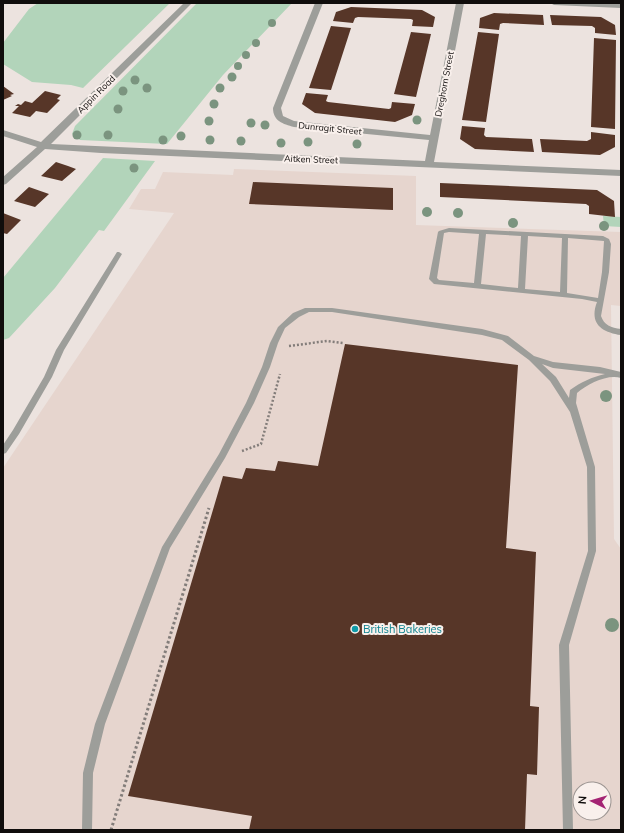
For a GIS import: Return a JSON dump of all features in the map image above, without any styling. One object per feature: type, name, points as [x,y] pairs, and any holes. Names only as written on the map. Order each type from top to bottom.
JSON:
[{"type":"street","name":"Appin Road","points":[[3,182],[43,146],[188,3]]},
{"type":"street","name":"Dunragit Street","points":[[319,3],[277,108],[276,113],[280,118],[294,124],[434,138]]},
{"type":"street","name":"Dreghorn Street","points":[[429,164],[460,3]]},
{"type":"street","points":[[554,3],[621,6]]},
{"type":"street","name":"Aitken Street","points":[[3,133],[43,146],[100,150],[621,173]]},
{"type":"lane","points":[[601,301],[563,295],[437,282],[433,279],[441,232],[449,230],[525,233],[603,238],[607,240],[608,244],[601,301],[597,311],[599,320],[605,328],[612,331],[621,332]]},
{"type":"lane","points":[[477,286],[483,231]]},
{"type":"lane","points":[[521,291],[525,233]]},
{"type":"lane","points":[[563,295],[565,236]]},
{"type":"lane","points":[[3,451],[16,432],[48,377],[60,350],[119,254]]},
{"type":"lane","points":[[87,830],[88,773],[100,724],[166,548],[222,456],[250,403],[282,327],[296,315],[304,312],[332,310],[482,332],[505,338],[531,358],[553,379],[574,415]]},
{"type":"lane","points":[[531,358],[553,365],[600,370],[617,375]]},
{"type":"lane","points":[[568,830],[564,645],[592,551],[591,467],[574,415],[572,403],[573,392],[581,385],[601,377],[617,375]]},
{"type":"path","points":[[286,353],[288,346],[327,341],[343,343]]},
{"type":"path","points":[[236,454],[246,448],[261,444],[282,368]]},
{"type":"path","points":[[111,830],[211,502]]},
{"type":"shaded area","points":[[234,169],[416,176],[416,225],[621,232],[621,306],[611,305],[614,539],[621,549],[621,830],[3,830],[3,468],[174,213],[129,209],[141,189],[155,189],[163,172],[233,175]]},
{"type":"green space","points":[[38,3],[170,3],[83,88],[71,85],[32,82],[3,64],[3,43],[29,9]]},
{"type":"green space","points":[[197,3],[292,3],[223,75],[167,144],[80,140],[72,134],[75,126]]},
{"type":"green space","points":[[103,158],[155,161],[104,231],[99,230],[55,288],[9,338],[3,340],[3,278]]},
{"type":"green space","points":[[603,216],[621,217],[621,227],[604,226]]},
{"type":"building","points":[[351,7],[422,10],[435,17],[433,27],[412,26],[413,20],[411,19],[358,17],[355,18],[353,23],[333,21],[336,12]]},
{"type":"building","points":[[494,13],[543,15],[544,25],[503,23],[500,24],[499,30],[479,28],[480,18]]},
{"type":"building","points":[[550,15],[601,17],[615,25],[616,35],[595,33],[595,28],[592,26],[552,25]]},
{"type":"building","points":[[331,26],[351,28],[331,90],[309,88]]},
{"type":"building","points":[[411,32],[431,34],[416,97],[394,94]]},
{"type":"building","points":[[478,32],[499,34],[486,122],[462,120]]},
{"type":"building","points":[[594,38],[616,40],[615,129],[591,127]]},
{"type":"building","points":[[3,86],[14,94],[3,100]]},
{"type":"building","points":[[45,91],[61,95],[57,99],[60,100],[47,113],[36,111],[30,117],[12,113],[19,106],[15,106],[18,104],[21,105],[25,101],[32,103]]},
{"type":"building","points":[[306,93],[328,95],[326,101],[328,102],[389,109],[391,108],[392,102],[415,104],[412,115],[395,122],[315,113],[302,104]]},
{"type":"building","points":[[462,126],[485,128],[484,135],[486,137],[532,139],[534,152],[475,149],[460,139]]},
{"type":"building","points":[[591,132],[615,135],[615,147],[600,155],[542,152],[540,139],[587,141],[591,139]]},
{"type":"building","points":[[56,162],[76,169],[62,181],[41,176]]},
{"type":"building","points":[[253,182],[393,188],[393,210],[249,204]]},
{"type":"building","points":[[440,183],[597,190],[614,201],[615,217],[589,214],[589,206],[586,204],[440,197]]},
{"type":"building","points":[[29,187],[49,194],[35,207],[14,201]]},
{"type":"building","points":[[3,213],[21,220],[7,234],[3,233]]},
{"type":"building","name":"British Bakeries","points":[[345,344],[518,365],[506,548],[536,552],[530,706],[539,707],[537,775],[527,774],[525,830],[249,830],[252,816],[128,796],[223,476],[242,479],[246,468],[275,471],[278,461],[318,466]]},
{"type":"place","name":"British Bakeries","points":[[355,629]]}]
